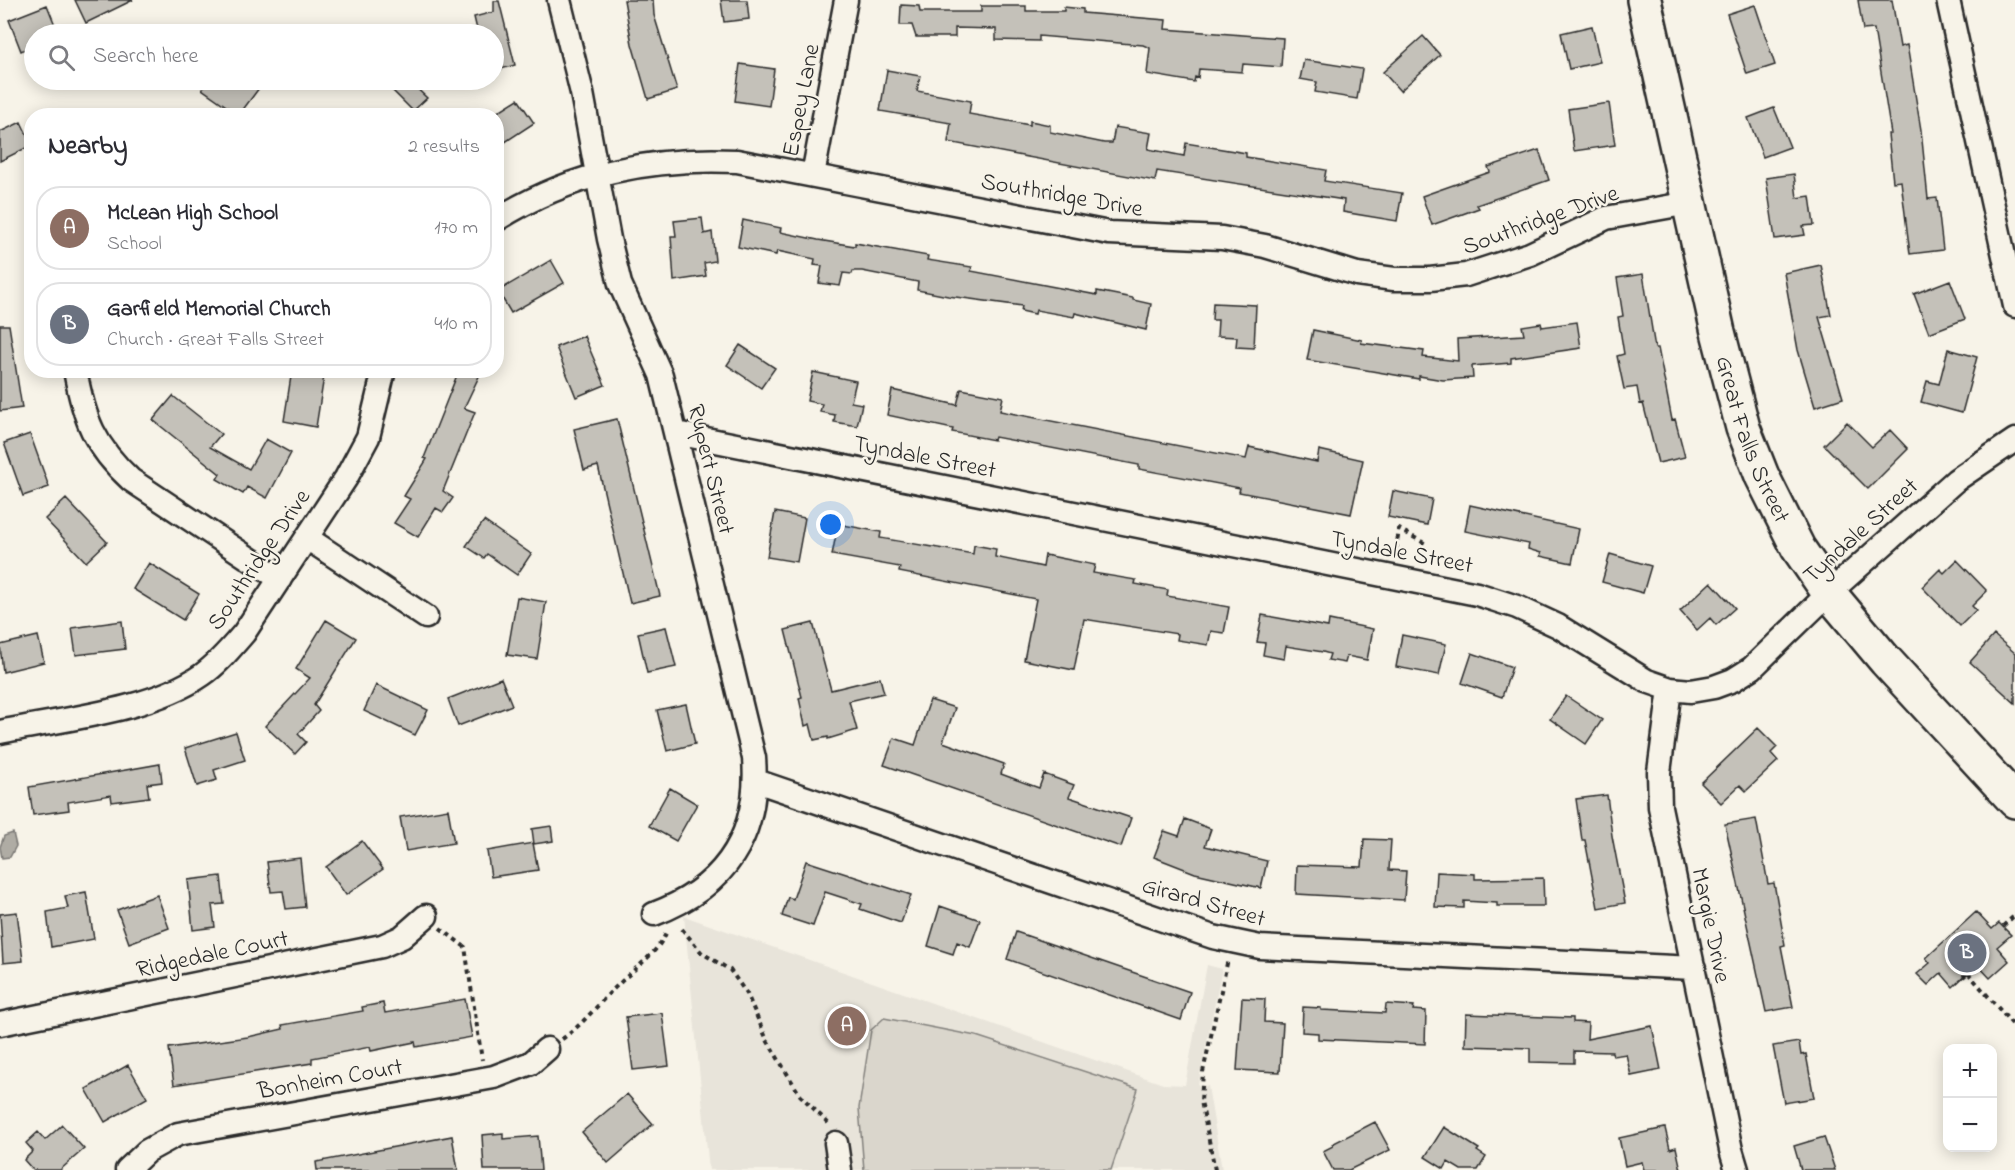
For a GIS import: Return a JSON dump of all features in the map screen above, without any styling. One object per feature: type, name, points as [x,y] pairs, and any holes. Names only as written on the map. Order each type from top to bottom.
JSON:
[{"type":"main road","name":"Great Falls Street","points":[[1644,0],[1718,332],[1743,428],[1778,512],[1798,548],[1829,593],[1886,661],[2015,801]]},
{"type":"street","name":"Rupert Street","points":[[559,0],[582,93],[620,284],[654,354],[676,433],[754,758],[756,781],[747,830],[735,854],[712,881],[678,905],[654,914]]},
{"type":"street","name":"Espey Lane","points":[[813,175],[846,0]]},
{"type":"street","points":[[1948,0],[2015,306]]},
{"type":"street","name":"Southridge Drive","points":[[504,216],[558,187],[597,174],[652,162],[695,159],[737,161],[1109,234],[1222,238],[1265,246],[1357,274],[1394,279],[1430,279],[1466,275],[1522,257],[1606,218],[1689,203]]},
{"type":"street","points":[[77,378],[87,421],[112,463],[131,480],[280,579]]},
{"type":"street","name":"Southridge Drive","points":[[0,732],[149,701],[176,691],[202,675],[226,655],[244,633],[307,538],[368,437],[382,378]]},
{"type":"street","name":"Tyndale Street","points":[[676,433],[1476,594],[1517,607],[1558,626],[1647,681],[1670,689],[1691,691],[1714,687],[1733,680],[1752,668],[1829,593],[1956,480],[2015,440]]},
{"type":"street","points":[[307,538],[426,617]]},
{"type":"street","name":"Margie Drive","points":[[1670,689],[1659,772],[1660,807],[1737,1170]]},
{"type":"street","name":"Girard Street","points":[[756,781],[1213,937],[1233,941],[1286,950],[1694,968]]},
{"type":"street","name":"Ridgedale Court","points":[[0,1024],[382,946],[402,937],[426,916]]},
{"type":"street","name":"Bonheim Court","points":[[127,1170],[147,1151],[178,1134],[485,1079],[514,1071],[531,1063],[547,1049]]},
{"type":"street","points":[[836,1143],[840,1170]]},
{"type":"path","points":[[1395,559],[1400,529],[1426,544]]},
{"type":"path","points":[[547,1049],[578,1028],[618,984],[651,954],[665,936],[678,905]]},
{"type":"path","points":[[426,916],[465,947],[485,1079]]},
{"type":"path","points":[[2003,926],[2014,916]]},
{"type":"path","points":[[682,929],[702,953],[730,970],[747,994],[767,1040],[800,1095],[830,1123],[836,1143]]},
{"type":"path","points":[[1215,1170],[1201,1101],[1203,1072],[1233,941]]},
{"type":"path","points":[[1963,977],[1977,964]]},
{"type":"path","points":[[1968,973],[2013,1025]]},
{"type":"shaded area","points":[[13,833],[16,846],[10,857],[2,858],[0,847],[4,836]]},
{"type":"shaded area","points":[[684,916],[1163,1084],[1185,1085],[1207,965],[1222,969],[1198,1085],[1208,1086],[1222,1170],[709,1170]]},
{"type":"shaded area","points":[[884,1018],[976,1036],[1138,1089],[1111,1170],[864,1170],[859,1108],[871,1030]]},
{"type":"building","points":[[75,0],[133,0],[86,23]]},
{"type":"building","points":[[624,0],[653,0],[654,15],[677,90],[648,99],[632,44]]},
{"type":"building","points":[[721,0],[747,0],[749,19],[724,22]]},
{"type":"building","points":[[1858,0],[1892,0],[1900,47],[1907,45],[1921,130],[1928,199],[1937,198],[1943,250],[1910,254],[1901,181],[1893,182],[1888,134],[1891,134],[1874,29],[1863,30]]},
{"type":"building","points":[[494,1],[499,1],[515,65],[504,68],[504,24],[476,24],[474,17],[494,12]]},
{"type":"building","points":[[47,5],[55,24],[24,24],[24,50],[21,51],[9,20]]},
{"type":"building","points":[[901,5],[919,6],[920,12],[981,12],[981,6],[1026,6],[1026,11],[1064,11],[1064,7],[1083,9],[1083,13],[1166,20],[1165,29],[1283,38],[1281,67],[1243,64],[1242,72],[1199,69],[1198,78],[1195,77],[1194,82],[1147,74],[1150,48],[1143,45],[1039,36],[1039,41],[996,40],[996,29],[955,28],[955,37],[916,37],[912,25],[900,25]]},
{"type":"building","points":[[1755,5],[1775,65],[1747,74],[1727,14]]},
{"type":"building","points":[[1592,26],[1600,62],[1569,69],[1561,33]]},
{"type":"building","points":[[1423,36],[1440,55],[1400,91],[1383,72]]},
{"type":"building","points":[[1304,60],[1362,69],[1357,99],[1315,92],[1317,82],[1300,79]]},
{"type":"building","points":[[740,64],[774,69],[769,106],[735,101]]},
{"type":"building","points":[[887,70],[920,76],[917,91],[971,101],[969,114],[1030,125],[1030,121],[1050,125],[1050,132],[1104,143],[1112,143],[1115,127],[1151,133],[1148,149],[1184,156],[1186,143],[1246,153],[1246,157],[1326,170],[1324,181],[1402,193],[1397,221],[1343,212],[1344,200],[1157,171],[1155,181],[948,142],[951,123],[880,111]]},
{"type":"building","points":[[203,90],[258,90],[244,108],[229,108]]},
{"type":"building","points":[[392,90],[419,90],[427,98],[416,108],[410,108]]},
{"type":"building","points":[[518,99],[534,123],[504,143],[504,108]]},
{"type":"building","points":[[1609,103],[1615,145],[1574,151],[1568,109]]},
{"type":"building","points":[[1774,108],[1790,147],[1763,157],[1748,118]]},
{"type":"building","points":[[21,122],[24,128],[24,149],[0,161],[0,132]]},
{"type":"building","points":[[1539,150],[1549,180],[1477,205],[1479,208],[1432,225],[1422,196],[1490,172],[1488,167]]},
{"type":"building","points":[[1794,174],[1797,198],[1810,196],[1814,225],[1803,226],[1805,235],[1775,239],[1766,178]]},
{"type":"building","points":[[702,218],[704,234],[712,232],[715,261],[704,263],[706,276],[674,281],[671,236],[676,236],[674,221]]},
{"type":"building","points":[[743,220],[781,228],[780,232],[818,240],[855,246],[855,243],[928,256],[927,260],[972,267],[971,271],[1097,295],[1097,291],[1133,298],[1133,300],[1151,304],[1146,330],[1075,313],[1074,317],[1036,310],[1035,314],[1021,311],[1022,306],[917,290],[918,282],[862,271],[853,271],[852,274],[843,273],[840,286],[819,283],[822,266],[814,265],[815,259],[777,251],[776,255],[738,247]]},
{"type":"building","points":[[551,260],[564,283],[511,313],[504,301],[504,287]]},
{"type":"building","points":[[1821,265],[1831,315],[1819,317],[1843,398],[1815,407],[1798,350],[1784,273]]},
{"type":"building","points":[[1643,274],[1655,348],[1658,348],[1672,420],[1675,419],[1685,457],[1658,463],[1637,387],[1624,389],[1617,356],[1624,354],[1618,317],[1623,316],[1617,278]]},
{"type":"building","points":[[1950,280],[1965,319],[1929,333],[1914,294]]},
{"type":"building","points":[[1213,303],[1256,305],[1254,348],[1236,347],[1237,337],[1217,336],[1218,320],[1212,320]]},
{"type":"building","points":[[1577,322],[1581,348],[1511,358],[1511,363],[1472,366],[1473,378],[1443,380],[1419,376],[1419,379],[1307,360],[1313,330],[1362,340],[1361,343],[1424,351],[1423,357],[1458,361],[1457,339],[1524,335],[1522,326],[1541,323],[1542,327]]},
{"type":"building","points":[[0,325],[9,325],[22,408],[0,411]]},
{"type":"building","points":[[584,336],[605,385],[576,397],[556,347]]},
{"type":"building","points":[[740,345],[775,368],[761,388],[727,365]]},
{"type":"building","points":[[1948,349],[1977,357],[1962,413],[1921,402],[1927,381],[1939,384]]},
{"type":"building","points":[[813,372],[856,381],[851,402],[862,404],[857,426],[834,422],[835,415],[820,412],[822,404],[807,401]]},
{"type":"building","points":[[291,378],[324,378],[316,427],[284,421]]},
{"type":"building","points":[[456,378],[478,378],[464,408],[475,412],[443,491],[453,498],[443,512],[436,508],[418,537],[394,523],[410,499],[404,496],[427,459],[424,458]]},
{"type":"building","points":[[961,389],[1003,397],[1000,411],[1246,459],[1249,447],[1317,462],[1319,450],[1363,460],[1351,514],[1239,492],[1240,488],[1139,469],[1139,465],[995,437],[994,440],[952,432],[953,429],[887,415],[892,390],[957,405]]},
{"type":"building","points":[[173,396],[221,434],[210,447],[249,469],[266,439],[291,453],[267,498],[247,487],[243,494],[217,479],[220,474],[153,420]]},
{"type":"building","points":[[617,419],[660,596],[630,603],[598,466],[584,470],[574,429]]},
{"type":"building","points":[[1847,422],[1872,447],[1890,430],[1908,449],[1868,489],[1824,445]]},
{"type":"building","points":[[30,434],[49,487],[23,496],[4,443]]},
{"type":"building","points":[[1393,491],[1432,499],[1427,525],[1388,517]]},
{"type":"building","points":[[66,499],[107,542],[86,562],[45,519]]},
{"type":"building","points":[[1470,505],[1579,529],[1572,563],[1540,556],[1541,553],[1528,549],[1529,544],[1465,531]]},
{"type":"building","points":[[775,512],[805,518],[797,562],[767,557]]},
{"type":"building","points":[[484,521],[531,554],[517,575],[487,554],[484,558],[466,546]]},
{"type":"building","points":[[838,524],[881,532],[880,538],[973,554],[974,545],[996,549],[995,557],[1043,567],[1045,555],[1095,565],[1093,573],[1136,580],[1135,584],[1168,590],[1167,596],[1229,607],[1224,633],[1211,631],[1208,645],[1177,640],[1178,634],[1084,619],[1074,670],[1024,660],[1036,599],[899,572],[900,567],[832,555]]},
{"type":"building","points":[[1610,554],[1651,566],[1643,593],[1602,582]]},
{"type":"building","points":[[1957,560],[1987,591],[1972,606],[1976,610],[1960,626],[1922,587],[1940,569],[1944,573]]},
{"type":"building","points":[[149,563],[199,594],[183,620],[133,589]]},
{"type":"building","points":[[1711,582],[1735,608],[1716,625],[1710,618],[1697,630],[1680,611]]},
{"type":"building","points":[[517,597],[546,602],[537,659],[507,655]]},
{"type":"building","points":[[1262,615],[1328,627],[1329,620],[1373,629],[1367,660],[1347,656],[1345,663],[1328,660],[1330,654],[1286,646],[1284,659],[1263,655],[1265,643],[1257,642]]},
{"type":"building","points":[[326,620],[356,638],[314,705],[319,711],[298,734],[306,742],[295,754],[265,726],[310,678],[296,669]]},
{"type":"building","points":[[122,621],[125,649],[76,655],[72,628]]},
{"type":"building","points":[[813,623],[831,690],[880,678],[884,693],[849,701],[857,730],[828,739],[828,737],[814,740],[810,724],[805,726],[799,698],[802,697],[785,630]]},
{"type":"building","points":[[666,627],[676,667],[647,673],[638,633]]},
{"type":"building","points":[[1402,635],[1446,644],[1439,675],[1396,667]]},
{"type":"building","points":[[1994,635],[2015,653],[2015,703],[1970,662]]},
{"type":"building","points":[[38,636],[44,662],[3,672],[0,645]]},
{"type":"building","points":[[1472,653],[1512,667],[1502,697],[1462,683]]},
{"type":"building","points":[[501,678],[512,705],[458,726],[448,699]]},
{"type":"building","points":[[376,685],[428,710],[415,735],[364,711]]},
{"type":"building","points":[[1566,696],[1602,720],[1586,744],[1550,719]]},
{"type":"building","points":[[930,700],[955,708],[943,742],[1004,764],[1001,774],[1039,788],[1044,774],[1074,785],[1069,797],[1131,818],[1121,847],[884,765],[894,738],[915,745]]},
{"type":"building","points":[[686,704],[695,744],[667,751],[657,710]]},
{"type":"building","points":[[1758,728],[1777,747],[1771,753],[1778,761],[1746,791],[1740,785],[1721,803],[1701,783]]},
{"type":"building","points":[[236,732],[245,760],[214,770],[217,780],[197,786],[185,748]]},
{"type":"building","points":[[160,764],[162,782],[147,784],[149,797],[112,802],[111,795],[68,802],[69,810],[33,815],[29,787]]},
{"type":"building","points":[[670,788],[697,804],[676,841],[649,826]]},
{"type":"building","points":[[1607,795],[1612,836],[1625,903],[1598,908],[1585,840],[1582,840],[1576,799]]},
{"type":"building","points":[[448,809],[454,843],[406,851],[400,817]]},
{"type":"building","points":[[1185,819],[1211,829],[1205,846],[1267,861],[1261,888],[1195,873],[1154,857],[1164,831],[1179,836]]},
{"type":"building","points":[[1756,819],[1768,884],[1774,883],[1785,945],[1781,946],[1793,1007],[1766,1012],[1725,824]]},
{"type":"building","points":[[551,826],[553,841],[534,844],[532,829]]},
{"type":"building","points":[[1364,839],[1391,840],[1389,870],[1406,871],[1404,900],[1296,894],[1297,865],[1362,867]]},
{"type":"building","points":[[362,841],[383,869],[346,895],[326,867]]},
{"type":"building","points":[[533,843],[538,870],[491,877],[487,851]]},
{"type":"building","points":[[300,858],[305,907],[286,909],[283,891],[271,892],[267,862]]},
{"type":"building","points":[[806,861],[911,895],[901,923],[860,909],[862,904],[825,892],[813,926],[782,916],[788,897],[793,899]]},
{"type":"building","points":[[1437,872],[1475,874],[1475,879],[1543,878],[1544,906],[1497,906],[1497,903],[1464,901],[1464,908],[1435,907]]},
{"type":"building","points":[[221,876],[224,904],[212,905],[215,927],[193,930],[188,880]]},
{"type":"building","points":[[86,892],[94,939],[51,947],[47,912],[68,908],[65,896]]},
{"type":"building","points":[[157,895],[169,928],[129,943],[117,910]]},
{"type":"building","points":[[940,906],[980,920],[970,947],[957,942],[953,954],[928,946]]},
{"type":"building","points":[[17,912],[23,961],[3,963],[0,914]]},
{"type":"building","points":[[1976,912],[1992,929],[1999,923],[2011,935],[1997,947],[2009,961],[1990,978],[1977,964],[1953,987],[1941,973],[1928,985],[1917,974],[1930,963],[1926,958]]},
{"type":"building","points":[[1016,932],[1190,992],[1181,1020],[1007,959]]},
{"type":"building","points":[[1242,998],[1265,999],[1264,1022],[1283,1023],[1280,1072],[1237,1070]]},
{"type":"building","points":[[465,999],[472,1037],[416,1047],[415,1042],[371,1051],[370,1047],[312,1058],[312,1063],[174,1085],[169,1048],[248,1037],[283,1029],[282,1025],[363,1011],[362,1007],[383,1003],[385,1013]]},
{"type":"building","points":[[1386,1004],[1414,1006],[1413,1010],[1426,1011],[1425,1044],[1318,1039],[1318,1033],[1302,1032],[1303,1007],[1385,1013]]},
{"type":"building","points":[[662,1013],[669,1066],[633,1070],[626,1017]]},
{"type":"building","points":[[1466,1014],[1573,1018],[1573,1022],[1588,1023],[1587,1039],[1652,1026],[1661,1070],[1631,1076],[1626,1054],[1613,1056],[1612,1052],[1574,1051],[1574,1063],[1530,1062],[1530,1048],[1465,1046]]},
{"type":"building","points":[[1799,1042],[1801,1055],[1806,1054],[1814,1098],[1784,1103],[1773,1046]]},
{"type":"building","points":[[128,1065],[147,1098],[105,1122],[86,1089]]},
{"type":"building","points":[[627,1094],[653,1124],[608,1163],[582,1132]]},
{"type":"building","points":[[1375,1122],[1390,1150],[1349,1170],[1333,1170],[1323,1151]]},
{"type":"building","points":[[62,1125],[84,1149],[60,1170],[33,1170],[24,1160],[33,1151],[26,1143],[38,1132],[45,1140]]},
{"type":"building","points":[[1444,1127],[1479,1149],[1477,1151],[1486,1157],[1478,1170],[1461,1170],[1448,1162],[1444,1169],[1425,1157]]},
{"type":"building","points":[[1665,1128],[1670,1149],[1676,1147],[1681,1170],[1644,1170],[1642,1162],[1625,1166],[1619,1138]]},
{"type":"building","points":[[503,1133],[503,1139],[538,1136],[541,1170],[484,1170],[482,1135]]},
{"type":"building","points":[[452,1136],[458,1170],[317,1170],[316,1162]]},
{"type":"building","points":[[1824,1137],[1835,1170],[1801,1170],[1794,1146]]},
{"type":"place","name":"Garfield Memorial Church","points":[[1967,953]]},
{"type":"place","name":"McLean High School","points":[[847,1026]]}]
